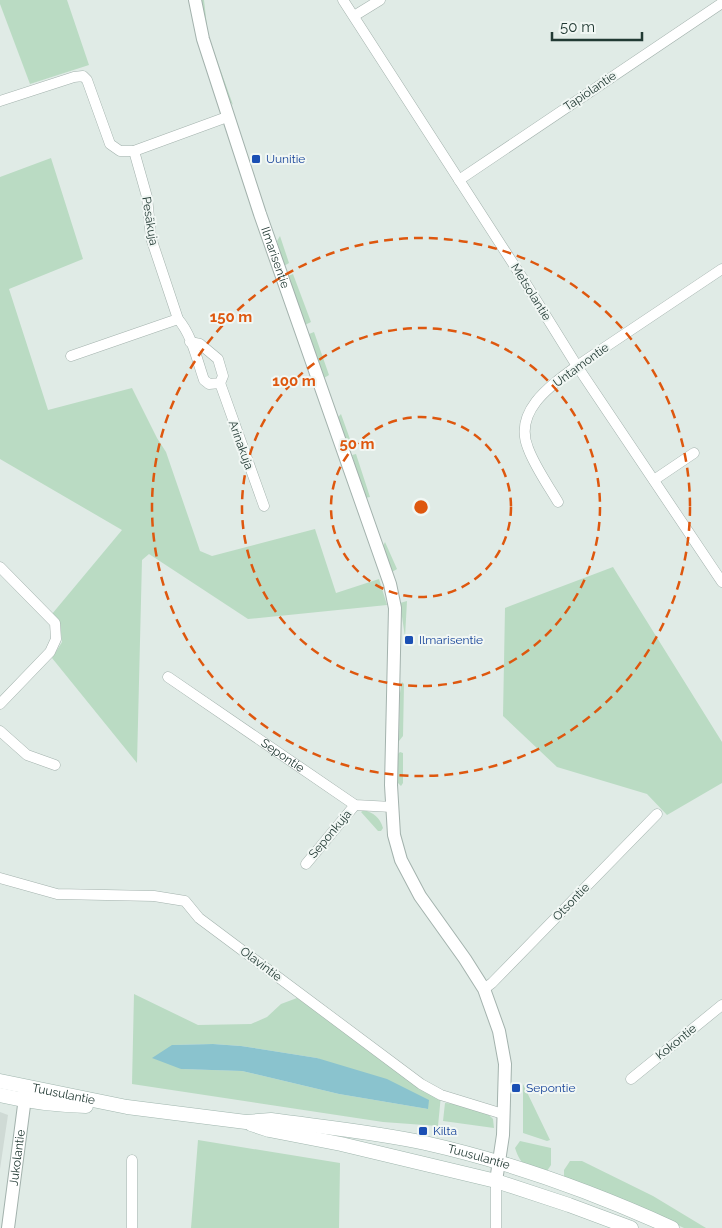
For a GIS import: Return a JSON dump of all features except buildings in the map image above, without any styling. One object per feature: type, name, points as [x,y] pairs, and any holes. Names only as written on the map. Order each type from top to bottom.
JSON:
[{"type":"main road","name":"Tuusulantie","points":[[0,1081],[26,1094],[58,1105],[127,1107],[246,1122],[270,1120],[423,1143],[499,1162],[582,1190],[631,1209],[672,1228]]},
{"type":"main road","name":"Tuusulantie","points":[[0,1095],[26,1094]]},
{"type":"main road","name":"Tuusulantie","points":[[246,1122],[269,1130],[341,1144],[496,1182],[569,1205],[630,1228]]},
{"type":"street","name":"Ilmarisentie","points":[[195,0],[203,40],[227,117],[390,584],[395,608],[392,807]]},
{"type":"street","name":"Metsolantie","points":[[343,0],[577,366],[722,582]]},
{"type":"street","points":[[354,16],[380,0]]},
{"type":"street","name":"Tapiolantie","points":[[459,180],[722,3]]},
{"type":"street","points":[[0,101],[74,76],[83,76],[87,80],[110,144],[120,151],[134,152],[227,117]]},
{"type":"street","name":"Pesäkuja","points":[[134,152],[147,197],[151,238],[178,319],[186,328],[204,380],[209,384],[220,383]]},
{"type":"street","name":"Untamontie","points":[[558,502],[527,447],[524,425],[532,404],[557,380],[722,269]]},
{"type":"street","points":[[71,356],[178,319]]},
{"type":"street","points":[[190,342],[200,344],[218,358],[224,376],[220,383]]},
{"type":"street","name":"Arinakuja","points":[[220,383],[264,506]]},
{"type":"street","points":[[654,480],[694,454]]},
{"type":"street","points":[[0,567],[55,623],[56,639],[50,652],[0,704]]},
{"type":"street","name":"Sepontie","points":[[168,677],[355,805]]},
{"type":"street","points":[[0,731],[26,755],[56,764]]},
{"type":"street","points":[[355,805],[392,807],[394,835],[401,860],[420,896],[484,989],[499,1031],[505,1064],[503,1135],[496,1182],[496,1228]]},
{"type":"street","name":"Seponkuja","points":[[306,864],[355,805]]},
{"type":"street","name":"Otsontie","points":[[484,989],[657,814]]},
{"type":"street","name":"Olavintie","points":[[0,878],[57,894],[154,896],[185,901],[199,918],[421,1084],[441,1095],[503,1114]]},
{"type":"street","name":"Kokontie","points":[[631,1079],[722,1005]]},
{"type":"street","name":"Jukolantie","points":[[8,1228],[26,1094]]},
{"type":"street","points":[[132,1160],[132,1228]]},
{"type":"shaded area","points":[[0,1112],[8,1115],[0,1169]]},
{"type":"green space","points":[[0,0],[67,0],[89,65],[30,84]]},
{"type":"green space","points":[[198,0],[204,0],[208,35],[233,105],[227,97],[216,72]]},
{"type":"green space","points":[[51,158],[83,259],[9,289],[48,410],[132,388],[166,452],[200,551],[212,556],[315,529],[336,593],[379,579],[387,605],[248,619],[149,554],[142,560],[137,763],[52,658],[62,642],[60,622],[52,614],[122,530],[0,459],[0,177]]},
{"type":"green space","points":[[280,236],[289,263],[284,266],[277,241]]},
{"type":"green space","points":[[293,274],[311,322],[305,325],[288,276]]},
{"type":"green space","points":[[314,332],[329,375],[324,378],[309,334]]},
{"type":"green space","points":[[341,414],[351,442],[347,444],[338,417]]},
{"type":"green space","points":[[356,454],[370,497],[365,498],[352,455]]},
{"type":"green space","points":[[385,542],[397,569],[392,572],[383,546]]},
{"type":"green space","points":[[613,567],[722,742],[722,783],[667,815],[647,794],[557,767],[503,716],[505,608]]},
{"type":"green space","points":[[407,601],[405,637],[400,603]]},
{"type":"green space","points":[[402,682],[404,684],[403,736],[399,741],[400,693]]},
{"type":"green space","points":[[400,752],[403,753],[403,783],[401,786],[398,783],[398,754]]},
{"type":"green space","points":[[364,810],[378,818],[383,828],[381,831],[378,831],[361,812]]},
{"type":"green space","points":[[134,994],[198,1025],[251,1024],[267,1017],[281,1004],[297,998],[421,1084],[441,1095],[438,1126],[383,1122],[132,1084]],"holes":[[[213,1044],[241,1046],[317,1058],[428,1109],[339,1094],[242,1071],[181,1069],[172,1045]]]},
{"type":"green space","points":[[523,1084],[550,1140],[547,1141],[523,1133]]},
{"type":"green space","points":[[445,1103],[471,1106],[483,1111],[493,1119],[494,1128],[443,1121]]},
{"type":"green space","points":[[198,1140],[340,1163],[339,1228],[191,1228]]},
{"type":"green space","points":[[520,1141],[551,1148],[551,1165],[545,1174],[523,1163],[515,1148]]},
{"type":"green space","points":[[570,1161],[582,1161],[653,1196],[706,1228],[684,1228],[639,1207],[564,1178],[564,1170]]},
{"type":"water","points":[[213,1044],[241,1046],[317,1058],[387,1079],[429,1100],[428,1109],[339,1094],[242,1071],[181,1069],[152,1058],[172,1045]]},
{"type":"place","name":"Uunitie","points":[[256,159]]},
{"type":"place","name":"Ilmarisentie","points":[[409,640]]},
{"type":"place","name":"Sepontie","points":[[516,1088]]},
{"type":"place","name":"Kilta","points":[[423,1131]]}]
